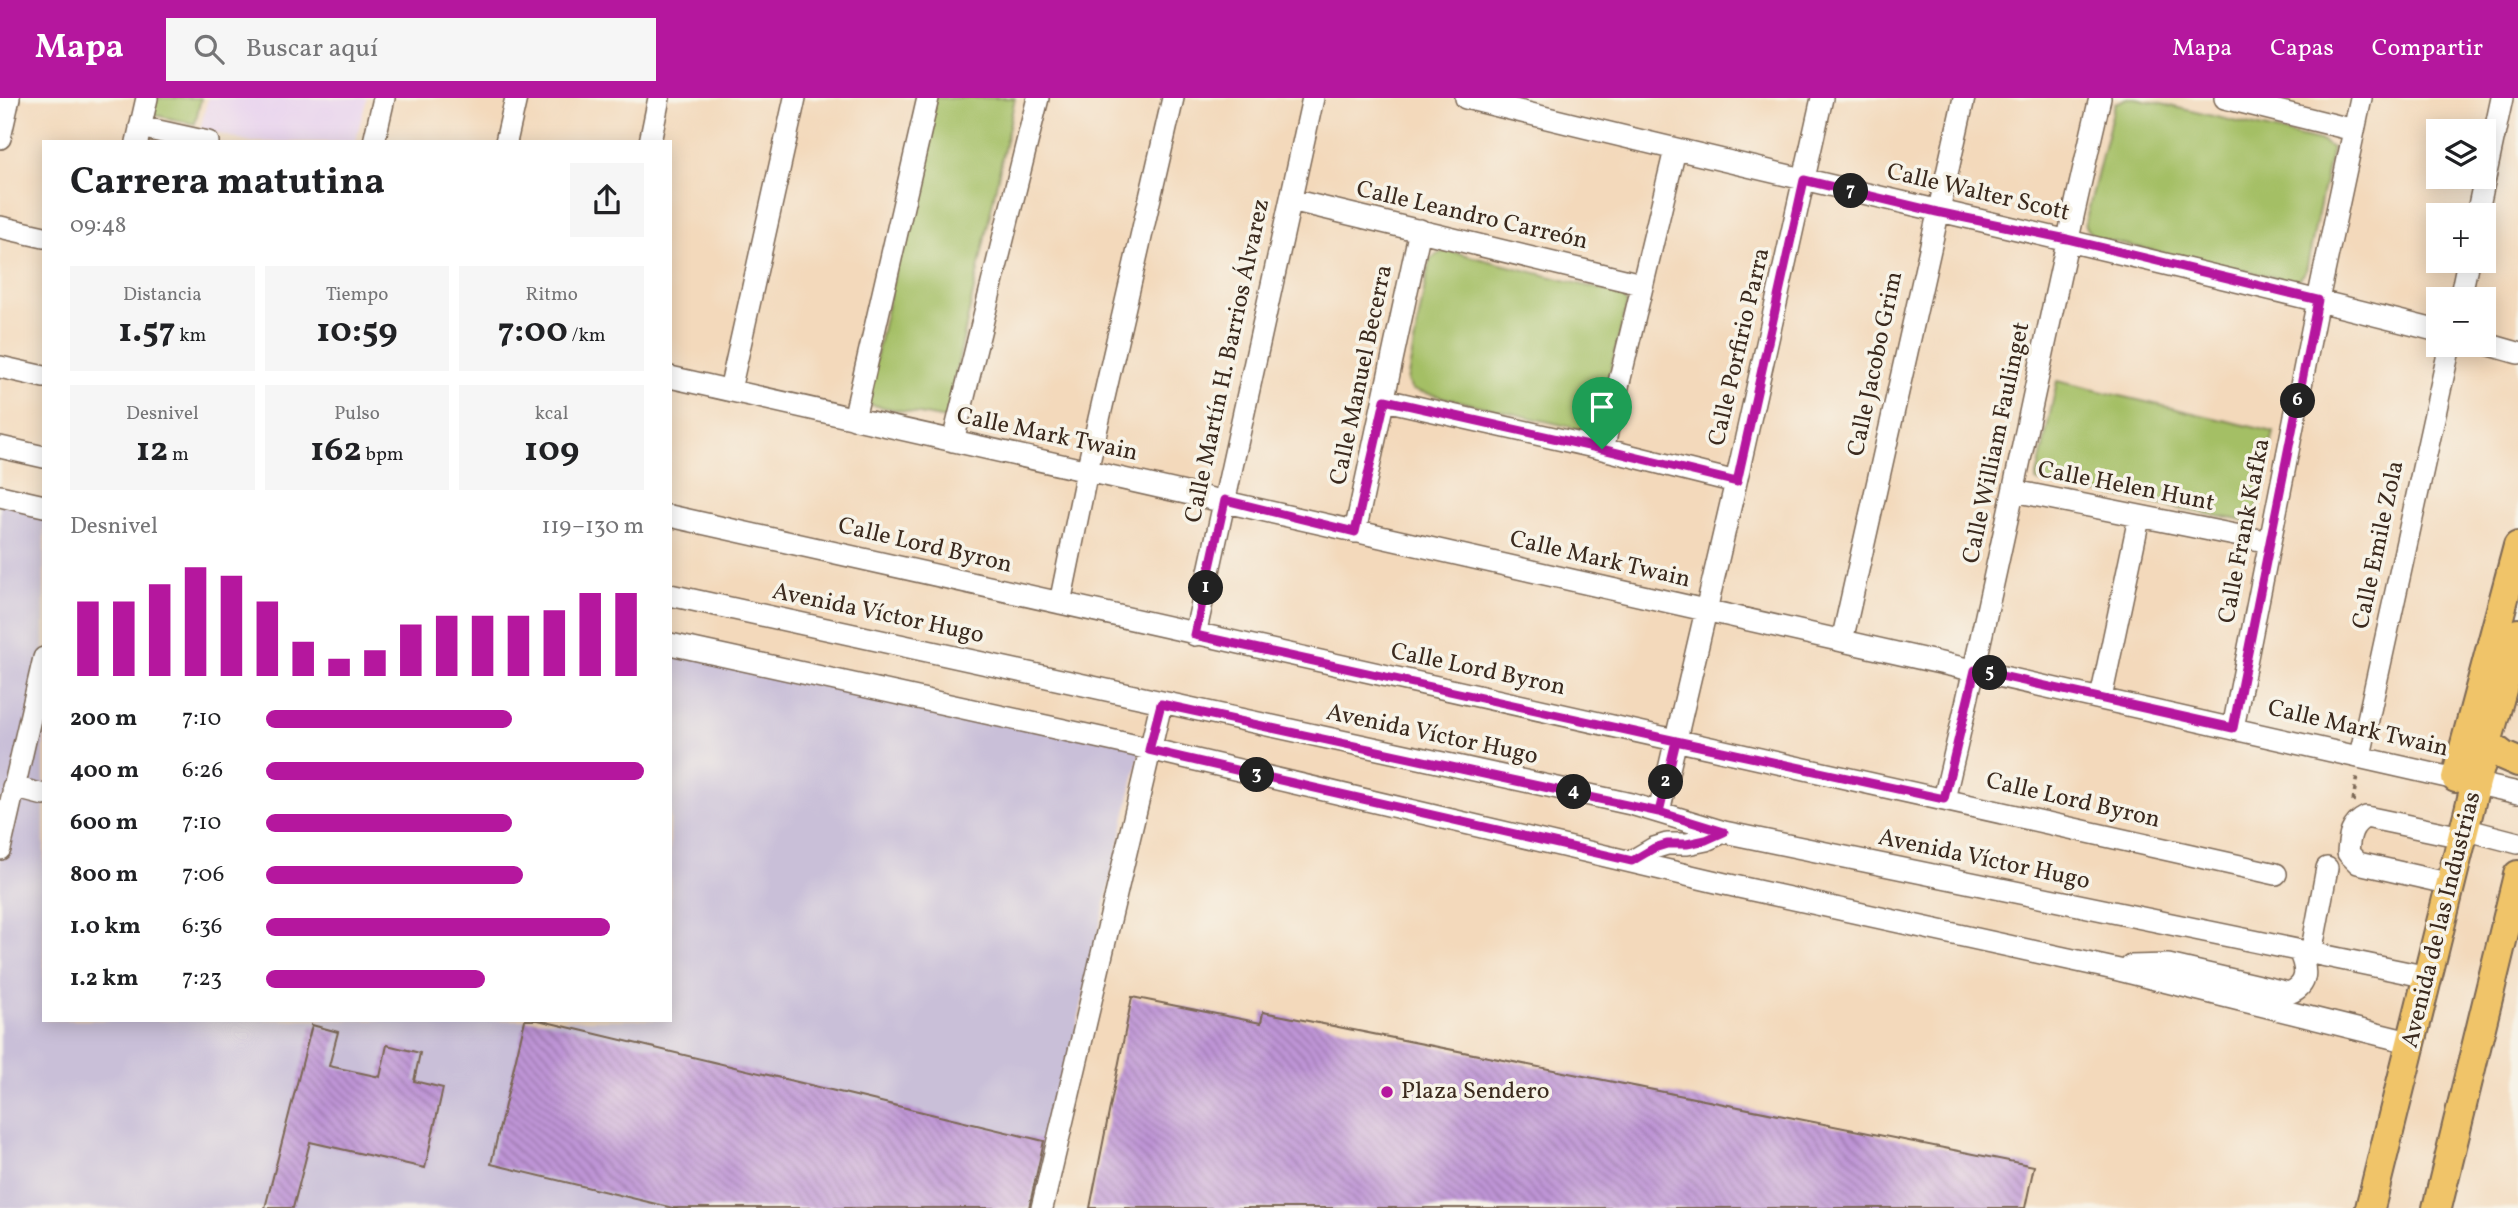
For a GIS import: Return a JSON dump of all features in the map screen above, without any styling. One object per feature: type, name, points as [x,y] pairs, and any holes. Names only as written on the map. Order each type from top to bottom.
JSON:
[{"type":"main road","points":[[2466,780],[2518,546]]},
{"type":"main road","name":"Avenida de las Industrias","points":[[2370,1208],[2463,833],[2466,780],[2487,743],[2518,633]]},
{"type":"main road","points":[[2487,743],[2504,756],[2518,762]]},
{"type":"main road","points":[[2437,1208],[2518,875]]},
{"type":"street","points":[[0,138],[9,98]]},
{"type":"street","points":[[147,98],[139,134],[191,140]]},
{"type":"street","points":[[374,140],[384,98]]},
{"type":"street","points":[[506,140],[516,98]]},
{"type":"street","points":[[650,140],[659,98]]},
{"type":"street","points":[[730,390],[795,98]]},
{"type":"street","points":[[854,419],[928,98]]},
{"type":"street","points":[[953,441],[1038,98]]},
{"type":"street","points":[[1060,603],[1087,471],[1173,98]]},
{"type":"street","name":"Calle Martín H. Barrios Álvarez","points":[[1195,635],[1313,98]]},
{"type":"street","name":"Calle Walter Scott","points":[[1466,98],[1937,212],[2067,239],[2426,328]]},
{"type":"street","name":"Calle Porfirio Parra","points":[[1659,812],[1737,482],[1822,98]]},
{"type":"street","name":"Calle Jacobo Grim","points":[[1842,641],[1964,98]]},
{"type":"street","name":"Calle William Faulinget","points":[[1944,799],[1975,670],[2067,239],[2100,98]]},
{"type":"street","name":"Calle Frank Kafka","points":[[2233,728],[2361,98]]},
{"type":"street","points":[[2480,203],[2502,98]]},
{"type":"street","points":[[2230,99],[2354,130]]},
{"type":"street","points":[[1602,449],[1675,150]]},
{"type":"street","name":"Calle Leandro Carreón","points":[[1291,200],[1641,284]]},
{"type":"street","points":[[0,227],[42,237]]},
{"type":"street","name":"Calle Manuel Becerra","points":[[1355,532],[1420,230]]},
{"type":"street","points":[[2496,347],[2518,353]]},
{"type":"street","name":"Calle Emile Zola","points":[[2360,756],[2447,357]]},
{"type":"street","points":[[0,367],[42,377]]},
{"type":"street","name":"Calle Mark Twain","points":[[672,377],[2518,793]]},
{"type":"street","points":[[1385,400],[1737,482]]},
{"type":"street","points":[[0,447],[42,457]]},
{"type":"street","name":"Calle Helen Hunt","points":[[2014,491],[2270,542]]},
{"type":"street","points":[[0,496],[42,506]]},
{"type":"street","name":"Calle Lord Byron","points":[[672,516],[2276,874]]},
{"type":"street","points":[[2101,698],[2139,517]]},
{"type":"street","name":"Avenida Víctor Hugo","points":[[672,596],[1618,802],[1724,832],[2428,977]]},
{"type":"street","points":[[672,643],[2119,970],[2413,1043]]},
{"type":"street","points":[[0,849],[42,666]]},
{"type":"street","points":[[1042,1208],[1161,704]]},
{"type":"street","points":[[13,787],[42,794]]},
{"type":"street","points":[[2451,884],[2358,863],[2348,853],[2349,836],[2357,821],[2366,817],[2518,843]]},
{"type":"street","points":[[1632,861],[1654,848],[1706,840],[1724,832]]},
{"type":"street","points":[[2119,970],[2134,964],[2168,965],[2289,993],[2299,989],[2304,981],[2305,953],[2327,868]]},
{"type":"path","points":[[2357,821],[2353,806],[2360,756]]},
{"type":"shaded area","points":[[208,98],[367,98],[356,140],[243,140],[200,129]]},
{"type":"shaded area","points":[[0,497],[42,507],[42,1022],[672,1022],[672,641],[1142,743],[1035,1208],[0,1208]]},
{"type":"green space","points":[[154,98],[201,98],[195,124],[150,114]]},
{"type":"green space","points":[[933,98],[1015,98],[946,419],[866,404]]},
{"type":"green space","points":[[2127,98],[2323,142],[2332,148],[2306,270],[2296,282],[2092,237],[2085,224],[2115,103]]},
{"type":"green space","points":[[1446,250],[1623,295],[1627,304],[1597,424],[1588,431],[1412,390],[1407,381],[1430,259]]},
{"type":"green space","points":[[2057,381],[2274,432],[2254,523],[2036,481]]},
{"type":"building","name":"Plaza Sendero","points":[[1132,997],[1261,1023],[1263,1012],[2034,1166],[2025,1208],[1090,1208]]},
{"type":"building","points":[[525,1022],[546,1022],[1044,1141],[1029,1208],[673,1208],[491,1164]]},
{"type":"building","points":[[312,1025],[338,1032],[329,1066],[380,1077],[387,1045],[420,1053],[414,1081],[443,1088],[425,1168],[310,1142],[293,1208],[265,1208]]},
{"type":"place","name":"Plaza Sendero","points":[[1387,1092]]},
{"type":"route","points":[[1602,449],[1385,400],[1355,532],[1225,500],[1195,635],[1676,741],[1659,812],[1724,832],[1706,840],[1654,848],[1632,861],[1149,750],[1161,704],[1659,812],[1676,741],[1944,799],[1975,670],[2233,728],[2318,300],[2067,239],[1937,212],[1804,180],[1737,482],[1602,449]]}]
